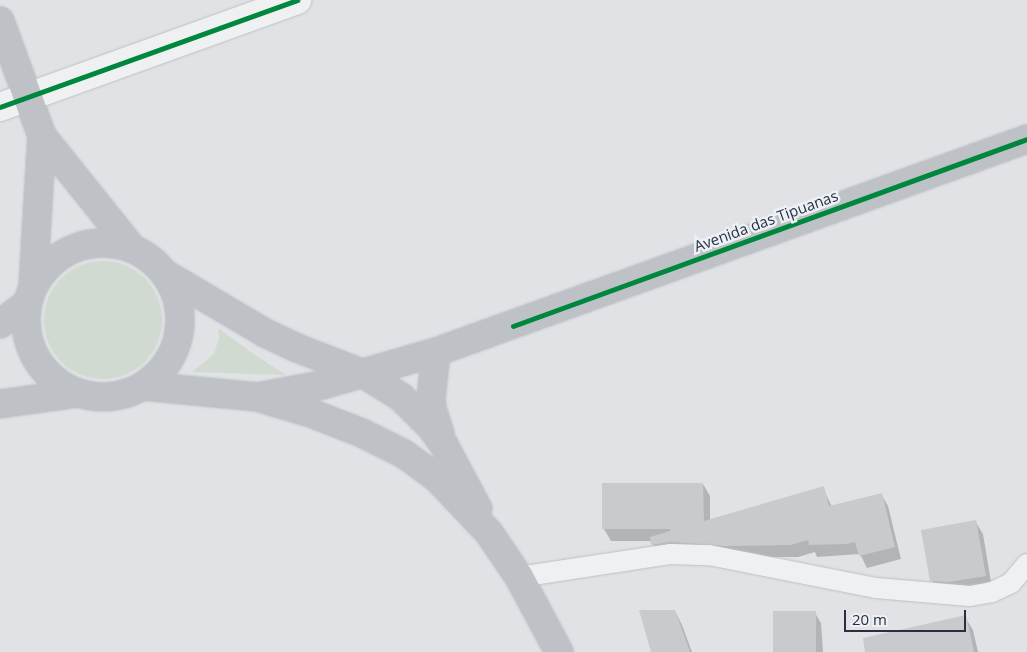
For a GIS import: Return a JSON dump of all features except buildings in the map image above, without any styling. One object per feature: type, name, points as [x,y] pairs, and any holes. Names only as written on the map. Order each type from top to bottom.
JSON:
[{"type":"main road","points":[[0,21],[42,136],[131,248]]},
{"type":"main road","points":[[42,136],[30,295],[25,327],[31,348],[38,362],[58,384],[78,393],[100,398],[122,395],[143,386],[159,373],[172,356],[178,336],[180,315],[176,294],[167,276]]},
{"type":"main road","name":"Avenida das Tipuanas","points":[[257,397],[293,392],[364,374],[436,352],[1027,139]]},
{"type":"main road","points":[[0,324],[30,295],[46,267],[64,253],[79,247],[108,242],[131,248],[145,254],[167,276],[266,333],[297,348],[364,374],[401,397],[431,427],[444,445]]},
{"type":"main road","points":[[436,352],[432,409],[444,445],[489,533],[519,577],[558,652]]},
{"type":"main road","points":[[143,386],[257,397],[308,412],[362,433],[404,454],[437,478],[489,533]]},
{"type":"main road","points":[[0,404],[78,393]]},
{"type":"street","points":[[0,107],[297,0]]},
{"type":"lane","points":[[519,577],[671,554],[709,555],[876,588],[970,596],[992,592],[1011,583],[1027,564]]},
{"type":"shaded area","points":[[103,261],[126,266],[145,278],[157,297],[162,320],[157,343],[145,362],[126,374],[103,379],[80,374],[61,362],[49,343],[44,320],[49,297],[61,278],[80,266]]},
{"type":"shaded area","points":[[218,328],[286,375],[192,372],[214,354],[219,338]]},
{"type":"cycle path","points":[[0,107],[297,0]]},
{"type":"cycle path","points":[[513,326],[1027,139]]}]
